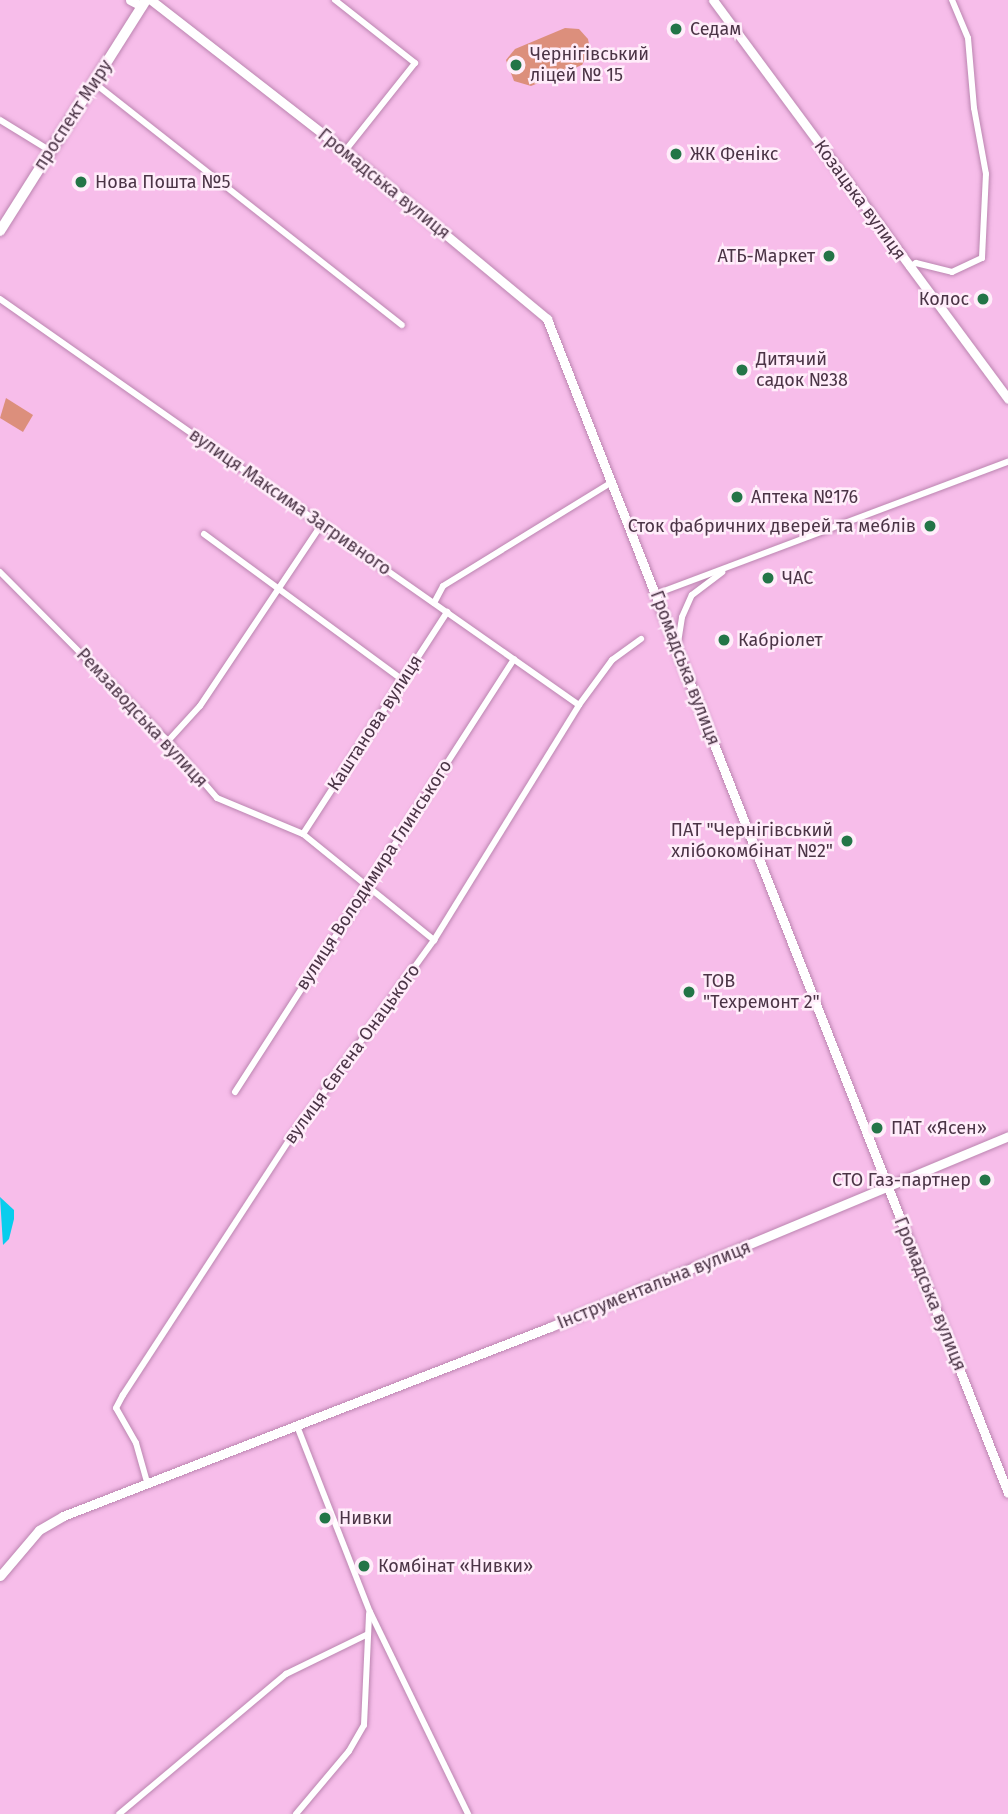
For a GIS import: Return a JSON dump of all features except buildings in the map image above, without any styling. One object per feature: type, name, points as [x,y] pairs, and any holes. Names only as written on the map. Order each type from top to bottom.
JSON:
[{"type":"main road","name":"проспект Миру","points":[[0,231],[49,150],[146,2]]},
{"type":"street","name":"Громадська вулиця","points":[[130,0],[146,2],[345,151],[547,319],[799,951],[1008,1493]]},
{"type":"street","points":[[335,0],[415,63],[345,151]]},
{"type":"street","name":"Козацька вулиця","points":[[713,0],[1008,399]]},
{"type":"street","points":[[909,267],[916,263],[952,272],[982,258],[986,174],[974,108],[968,38],[952,0]]},
{"type":"street","points":[[93,82],[402,325]]},
{"type":"street","points":[[0,120],[49,150]]},
{"type":"street","name":"вулиця Максима Загривного","points":[[0,299],[579,705]]},
{"type":"street","points":[[656,594],[1008,462]]},
{"type":"street","points":[[434,603],[443,586],[612,482]]},
{"type":"street","points":[[168,741],[200,706],[322,524]]},
{"type":"street","points":[[204,534],[403,680]]},
{"type":"street","points":[[677,650],[682,617],[692,595],[729,567]]},
{"type":"street","name":"Ремзаводська вулиця","points":[[0,572],[168,741],[217,798],[303,834],[367,883],[434,940]]},
{"type":"street","name":"Каштанова вулиця","points":[[303,834],[447,612]]},
{"type":"street","name":"вулиця Євгена Онацького","points":[[147,1482],[136,1443],[116,1408],[290,1139],[434,940],[579,705],[612,660],[641,639]]},
{"type":"street","name":"вулиця Володимира Глинського","points":[[235,1092],[367,883],[514,659]]},
{"type":"street","name":"Інструментальна вулиця","points":[[0,1576],[39,1530],[147,1482],[551,1327],[1008,1136]]},
{"type":"street","points":[[297,1426],[370,1612],[468,1814]]},
{"type":"street","points":[[296,1814],[349,1751],[364,1725],[370,1612]]},
{"type":"street","points":[[119,1814],[286,1674],[368,1634]]},
{"type":"shaded area","points":[[565,28],[579,29],[588,39],[590,49],[582,65],[531,86],[514,81],[506,60],[515,49]]},
{"type":"shaded area","points":[[6,398],[33,415],[23,432],[0,418]]},
{"type":"water","points":[[0,1197],[14,1210],[9,1239],[3,1245]]},
{"type":"place","name":"Седам","points":[[676,29]]},
{"type":"place","name":"Чернігівський ліцей № 15","points":[[516,65]]},
{"type":"place","name":"ЖК Фенікс","points":[[676,154]]},
{"type":"place","name":"Нова Пошта №5","points":[[81,182]]},
{"type":"place","name":"АТБ-Маркет","points":[[829,256]]},
{"type":"place","name":"Колос","points":[[983,299]]},
{"type":"place","name":"Дитячий садок №38","points":[[742,370]]},
{"type":"place","name":"Аптека №176","points":[[737,497]]},
{"type":"place","name":"Сток фабричних дверей та меблів","points":[[930,526]]},
{"type":"place","name":"ЧАС","points":[[768,578]]},
{"type":"place","name":"Кабріолет","points":[[724,640]]},
{"type":"place","name":"ПАТ \"Чернігівський хлібокомбінат №2\"","points":[[847,841]]},
{"type":"place","name":"ТОВ \"Техремонт 2\"","points":[[689,992]]},
{"type":"place","name":"ПАТ «Ясен»","points":[[877,1128]]},
{"type":"place","name":"СТО Газ-партнер","points":[[985,1180]]},
{"type":"place","name":"Нивки","points":[[325,1518]]},
{"type":"place","name":"Комбінат «Нивки»","points":[[364,1566]]}]
